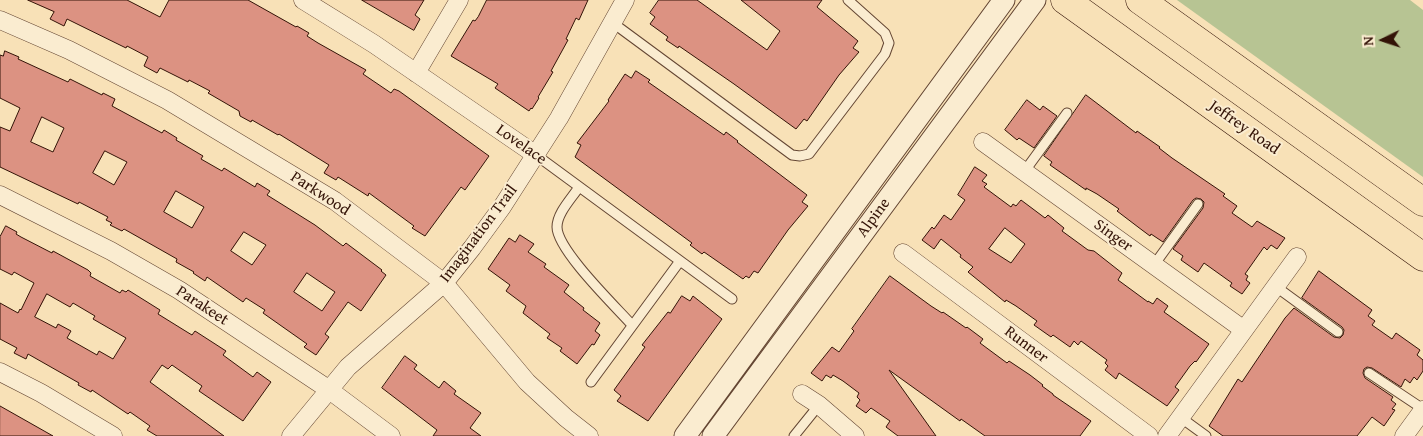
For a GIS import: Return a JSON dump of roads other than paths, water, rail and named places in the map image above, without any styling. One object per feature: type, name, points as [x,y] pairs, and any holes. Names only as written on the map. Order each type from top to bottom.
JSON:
[{"type":"main road","name":"Jeffrey Road","points":[[1065,0],[1423,257]]},
{"type":"main road","points":[[1140,0],[1423,202]]},
{"type":"street","name":"Lovelace","points":[[303,0],[374,44],[536,155]]},
{"type":"street","points":[[416,73],[459,0]]},
{"type":"street","name":"Imagination Trail","points":[[291,436],[348,366],[444,283],[502,207],[536,155],[559,118],[625,0]]},
{"type":"street","name":"Alpine","points":[[685,436],[1004,0]]},
{"type":"street","name":"Alpine","points":[[713,436],[1035,0]]},
{"type":"street","name":"Parkwood","points":[[0,20],[69,50],[168,100],[335,201],[444,283],[527,382],[566,418],[589,436]]},
{"type":"street","name":"Singer","points":[[983,142],[1244,330]]},
{"type":"street","name":"Parakeet","points":[[0,195],[111,251],[179,290],[328,389],[391,436]]},
{"type":"street","name":"Runner","points":[[903,253],[1149,436]]},
{"type":"street","points":[[1166,436],[1297,257]]},
{"type":"street","points":[[0,372],[41,393],[113,436]]},
{"type":"street","points":[[802,394],[819,405],[855,436]]},
{"type":"street","points":[[1404,436],[1423,409]]},
{"type":"lane","points":[[613,23],[792,155],[800,156],[809,154],[885,54],[889,43],[885,33],[848,0]]},
{"type":"lane","points":[[1024,172],[1067,113]]},
{"type":"lane","name":"Lovelace","points":[[536,155],[732,299]]},
{"type":"lane","points":[[580,186],[560,215],[557,228],[561,240],[569,255],[632,326]]},
{"type":"lane","points":[[1154,266],[1198,204]]},
{"type":"lane","points":[[591,382],[680,261]]},
{"type":"lane","points":[[1275,286],[1338,332]]},
{"type":"lane","points":[[1369,373],[1423,409]]},
{"type":"lane","points":[[794,436],[819,405]]},
{"type":"lane","points":[[1180,417],[1206,436]]}]
